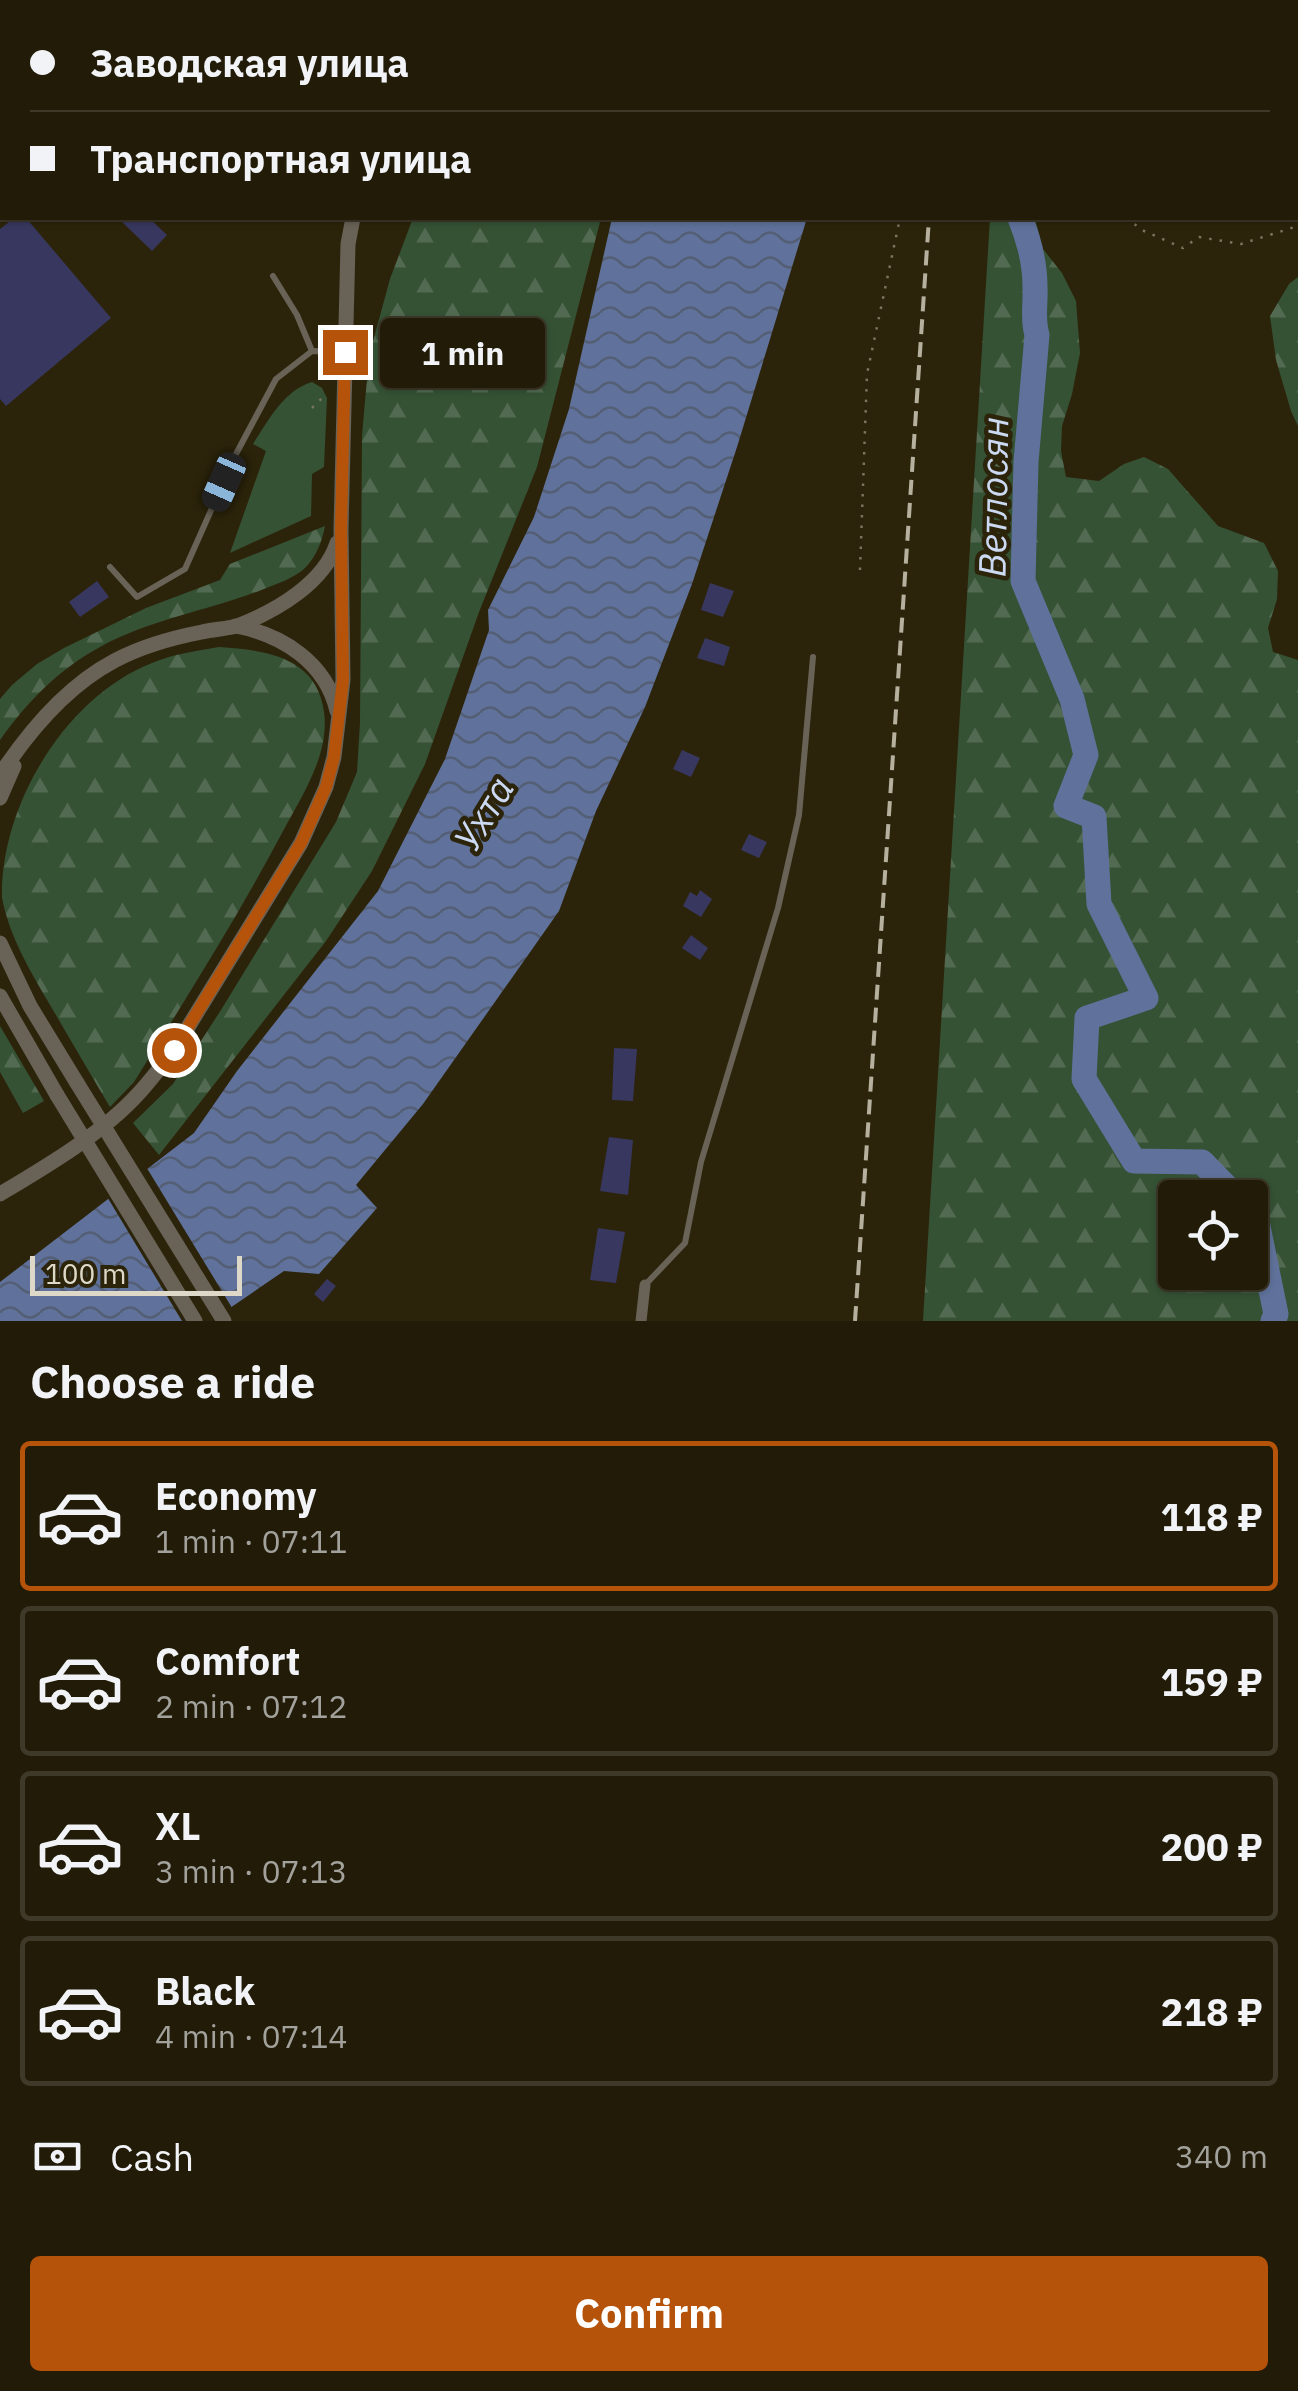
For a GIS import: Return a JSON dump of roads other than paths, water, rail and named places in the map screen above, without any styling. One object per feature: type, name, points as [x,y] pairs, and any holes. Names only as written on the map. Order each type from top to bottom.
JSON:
[{"type":"street","points":[[0,1194],[94,1133],[138,1095],[174,1050],[301,843],[326,787],[334,757],[343,680],[341,529],[348,244],[353,220]]},
{"type":"street","points":[[0,775],[42,720],[78,686],[146,646],[236,626],[277,606],[307,584],[332,557],[341,529]]},
{"type":"street","points":[[236,626],[270,636],[312,664],[330,689],[338,727]]},
{"type":"street","points":[[0,798],[23,748],[42,720]]},
{"type":"street","points":[[0,943],[20,987],[76,1083],[224,1321]]},
{"type":"street","points":[[0,996],[196,1321]]},
{"type":"street","points":[[640,1321],[645,1285]]},
{"type":"lane","points":[[272,276],[297,315],[312,351]]},
{"type":"lane","points":[[110,568],[136,597],[185,569],[236,454],[276,379],[312,351],[345,352]]},
{"type":"lane","points":[[645,1285],[685,1244],[701,1162],[778,908],[799,815],[813,657]]},
{"type":"water","name":"Ухта","points":[[612,220],[806,220],[692,584],[645,707],[596,811],[559,911],[423,1104],[356,1185],[377,1208],[319,1274],[284,1271],[211,1321],[0,1321],[0,1282],[194,1133],[237,1071],[378,891],[445,759],[489,630],[488,610],[534,517],[569,409]]},
{"type":"waterway","name":"Ветлосян","points":[[1021,220],[1034,269],[1037,335],[1026,462],[1023,581],[1072,699],[1086,755],[1066,806],[1094,817],[1099,904],[1146,998],[1087,1018],[1084,1079],[1134,1161],[1202,1162],[1220,1180]]},
{"type":"waterway","name":"Ветлосян","points":[[1268,1275],[1276,1314],[1273,1321]]},
{"type":"railway","points":[[855,1321],[929,220]]}]
